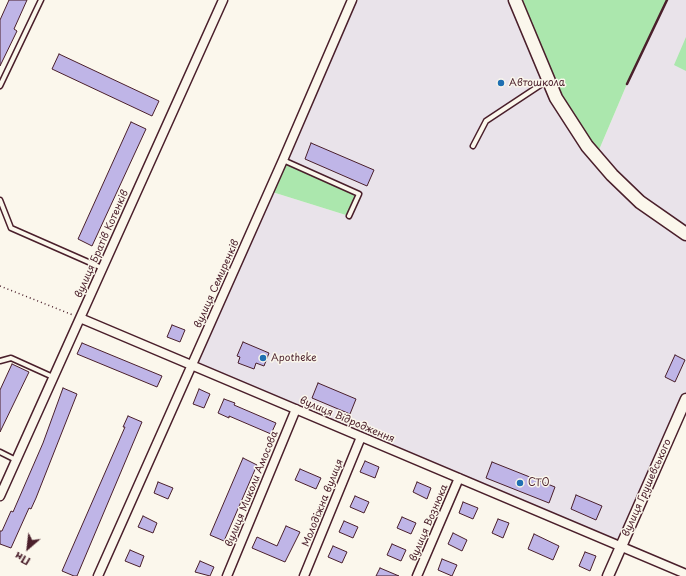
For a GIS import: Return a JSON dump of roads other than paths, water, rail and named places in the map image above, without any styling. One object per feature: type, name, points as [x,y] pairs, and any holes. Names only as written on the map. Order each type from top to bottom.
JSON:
[{"type":"main road","points":[[516,0],[556,98],[576,131],[612,175],[656,214],[686,234]]},
{"type":"street","name":"вулиця Братів Котенків","points":[[0,496],[222,0]]},
{"type":"street","name":"вулиця Семиренків","points":[[98,576],[283,160],[352,0]]},
{"type":"street","name":"вулиця Відродження","points":[[80,318],[686,574]]},
{"type":"street","name":"вулиця Грушевського","points":[[608,576],[686,400]]},
{"type":"street","name":"вулиця Миколи Амосова","points":[[227,576],[296,409]]},
{"type":"street","name":"Молодіжна вулиця","points":[[304,576],[361,437]]},
{"type":"street","name":"вулиця Вознюка","points":[[417,576],[459,478]]},
{"type":"lane","points":[[0,86],[41,0]]},
{"type":"lane","points":[[473,146],[486,121],[548,80]]},
{"type":"lane","points":[[283,160],[359,194],[349,216]]},
{"type":"lane","points":[[0,200],[11,228],[102,268]]},
{"type":"lane","points":[[0,361],[11,358],[53,377]]},
{"type":"lane","points":[[0,452],[16,460]]},
{"type":"railway","points":[[627,84],[667,0]]},
{"type":"place","name":"Автошкола","points":[[501,83]]},
{"type":"place","name":"Apotheke","points":[[263,358]]},
{"type":"place","name":"СТО","points":[[520,483]]}]
